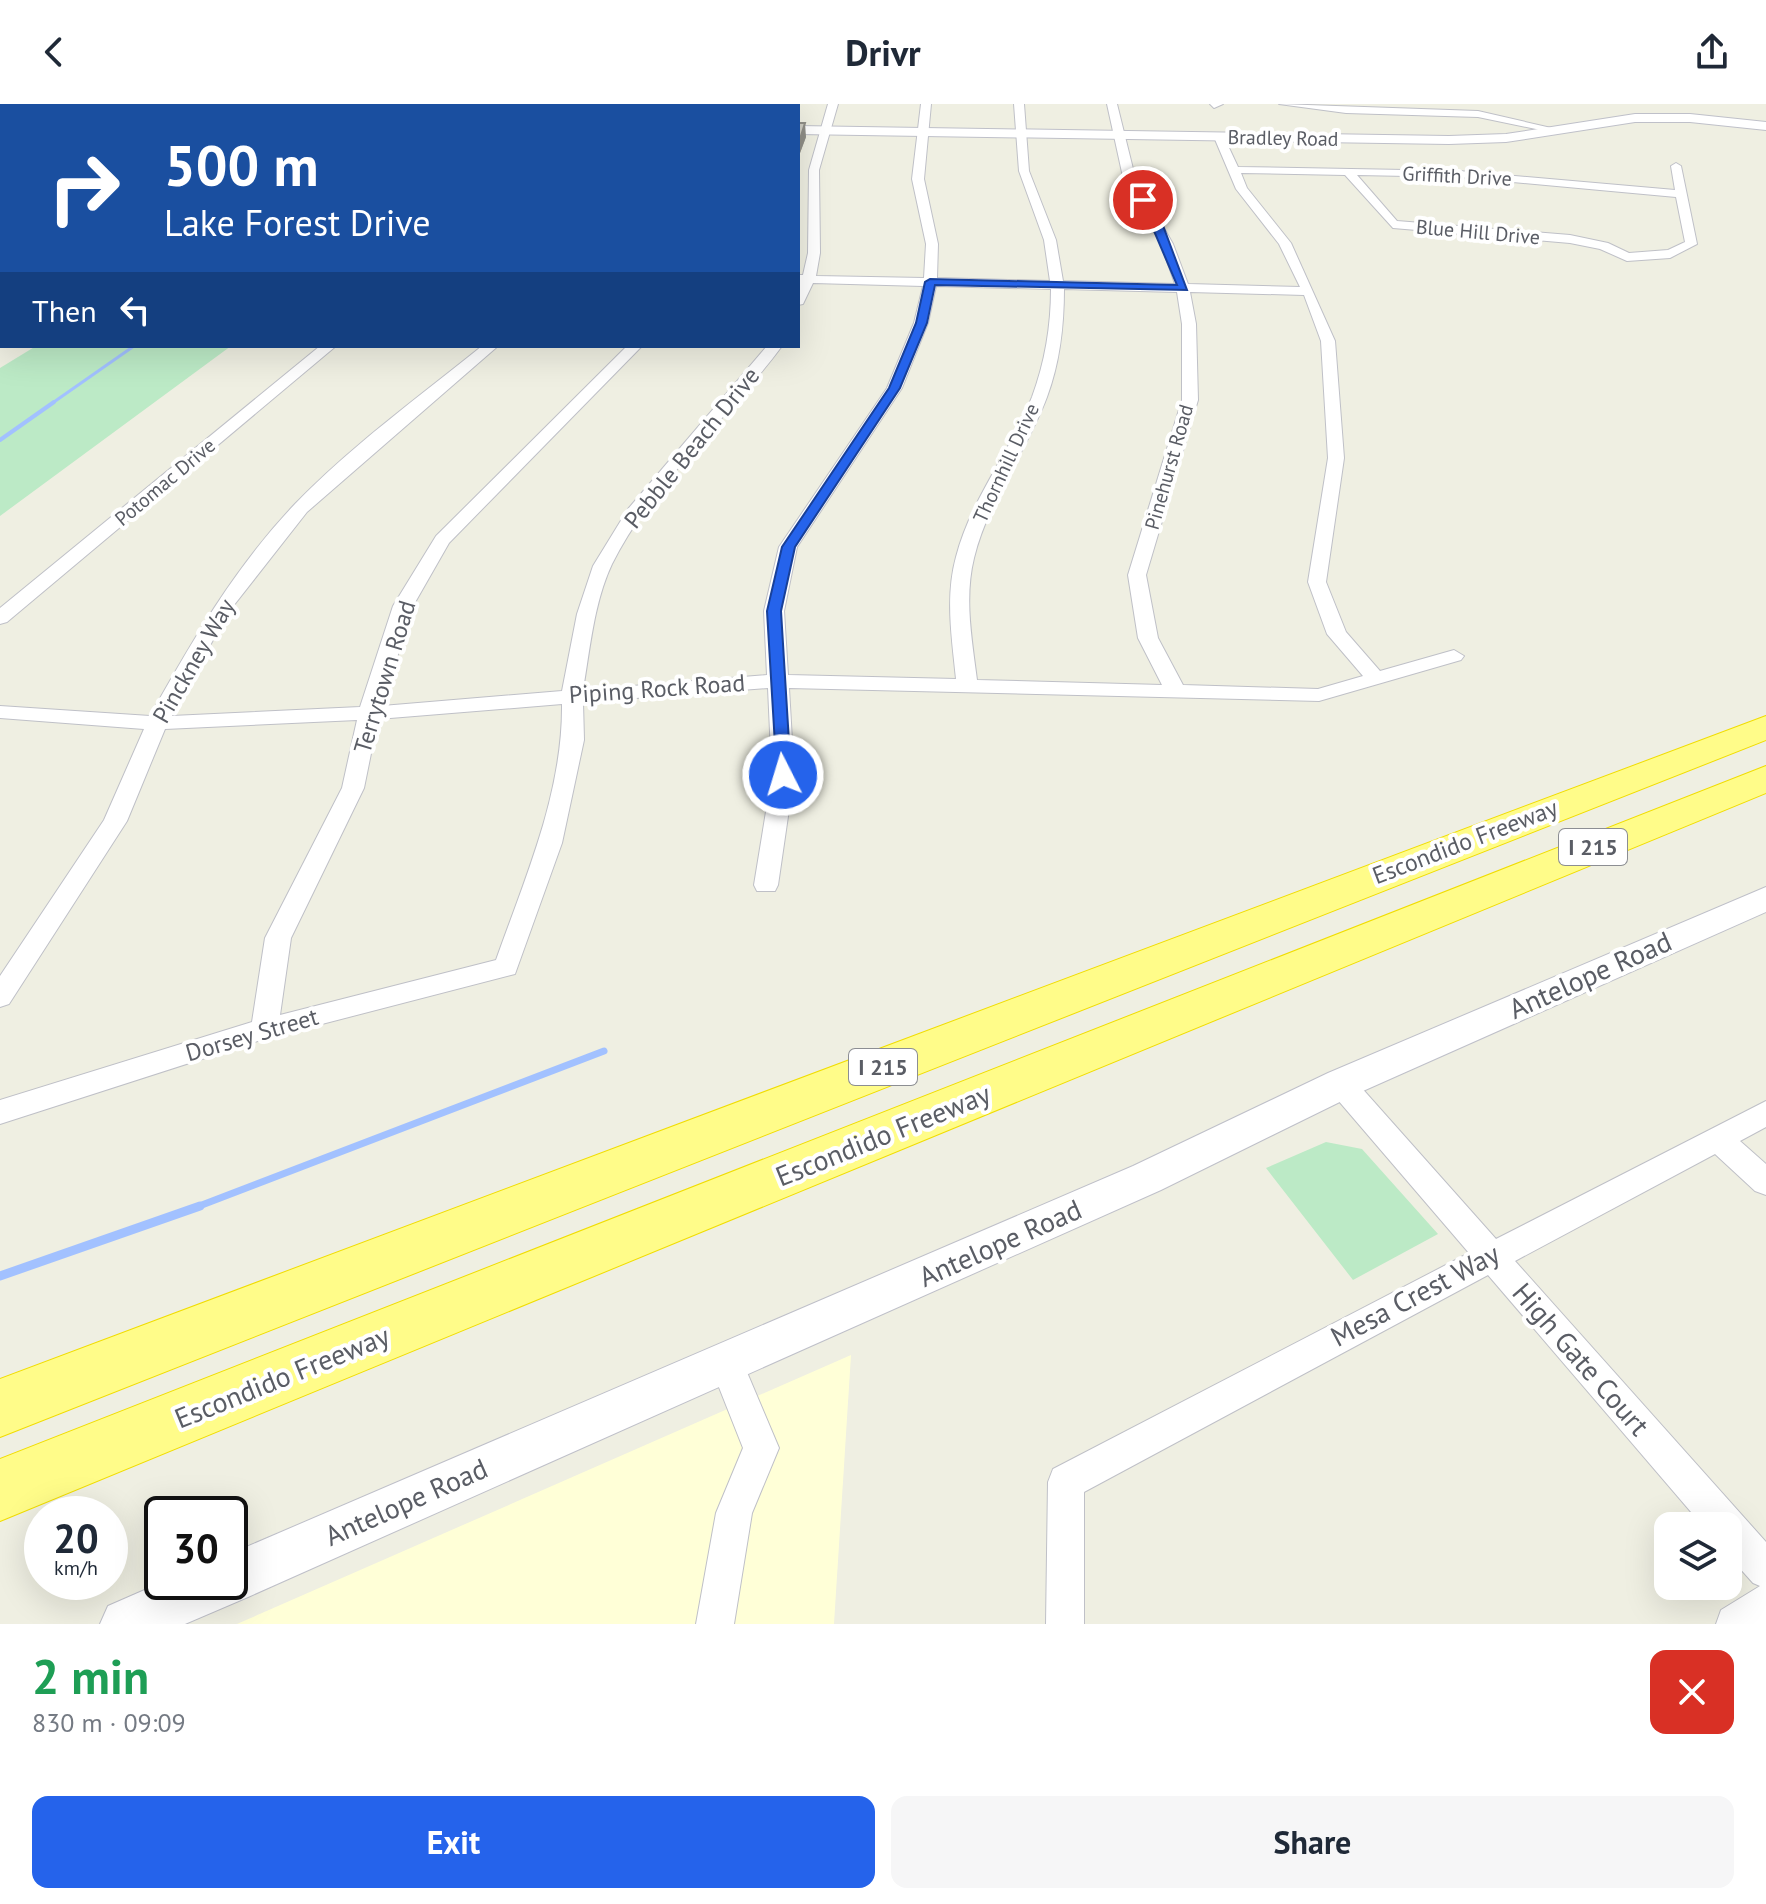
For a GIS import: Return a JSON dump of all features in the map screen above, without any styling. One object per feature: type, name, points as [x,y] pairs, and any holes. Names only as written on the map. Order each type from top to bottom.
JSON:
[{"type":"highway","name":"Escondido Freeway","points":[[0,1408],[1766,727]]},
{"type":"highway","name":"Escondido Freeway","points":[[0,1490],[1766,778]]},
{"type":"street","points":[[833,104],[814,170],[816,228],[803,279],[1309,291]]},
{"type":"street","points":[[766,885],[783,775],[775,681],[774,611],[788,547],[894,388],[921,323],[930,282],[932,244],[918,179],[926,104]]},
{"type":"street","name":"Thornhill Drive","points":[[967,685],[958,593],[965,557],[974,530],[1028,426],[1054,346],[1056,285],[1051,243],[1031,197],[1024,170],[1019,104]]},
{"type":"street","name":"Pinehurst Road","points":[[1112,104],[1129,177],[1157,223],[1183,288],[1189,324],[1190,400],[1137,575],[1148,638],[1176,692]]},
{"type":"street","points":[[1284,104],[1346,110],[1478,114],[1555,130]]},
{"type":"street","name":"Bradley Road","points":[[800,130],[1479,140],[1598,121],[1659,117],[1766,126]]},
{"type":"street","points":[[1219,137],[1242,189],[1285,243],[1309,291],[1328,341],[1336,458],[1317,582],[1337,634],[1377,680]]},
{"type":"street","points":[[1676,166],[1681,194]]},
{"type":"street","name":"Griffith Drive","points":[[1232,170],[1459,174],[1681,194]]},
{"type":"street","name":"Blue Hill Drive","points":[[1349,173],[1393,224],[1570,239],[1604,246],[1627,257],[1670,254],[1691,244],[1681,194]]},
{"type":"street","name":"Potomac Drive","points":[[0,618],[327,348]]},
{"type":"street","name":"Pinckney Way","points":[[0,997],[115,821],[157,723],[218,612],[301,508],[383,434],[489,348]]},
{"type":"street","name":"Terrytown Road","points":[[264,1029],[278,938],[353,788],[369,713],[403,606],[442,540],[633,348]]},
{"type":"street","name":"Pebble Beach Drive","points":[[506,967],[550,843],[573,740],[572,695],[587,614],[602,566],[634,513],[773,348]]},
{"type":"street","name":"Piping Rock Road","points":[[0,712],[157,723],[369,713],[775,681],[1319,695],[1454,656]]},
{"type":"street","name":"Antelope Road","points":[[248,1571],[1147,1178],[1341,1084],[1766,899]]},
{"type":"street","name":"Dorsey Street","points":[[0,1112],[264,1029],[506,967]]},
{"type":"street","name":"High Gate Court","points":[[1341,1084],[1716,1512]]},
{"type":"street","name":"Mesa Crest Way","points":[[1065,1624],[1066,1482],[1490,1255],[1766,1113]]},
{"type":"street","points":[[1717,1138],[1766,1182]]},
{"type":"street","points":[[715,1624],[734,1513],[761,1448],[726,1362]]},
{"type":"street","name":"High Gate Court","points":[[1742,1542],[1766,1570]]},
{"type":"street","points":[[126,1624],[181,1600]]},
{"type":"street","points":[[1735,1624],[1766,1603]]},
{"type":"shaded area","points":[[33,348],[228,348],[0,516],[0,368]]},
{"type":"shaded area","points":[[1326,1142],[1362,1149],[1438,1234],[1353,1280],[1266,1168]]},
{"type":"shaded area","points":[[851,1355],[834,1624],[237,1624]]},
{"type":"waterway","points":[[51,404],[131,348]]},
{"type":"waterway","points":[[0,440],[54,402]]},
{"type":"waterway","points":[[194,1208],[604,1051]]},
{"type":"waterway","points":[[0,1276],[200,1206]]},
{"type":"route","points":[[783,775],[775,681],[774,611],[788,547],[815,502],[877,417],[894,388],[921,323],[930,282],[1183,288],[1167,244],[1143,200]]}]
